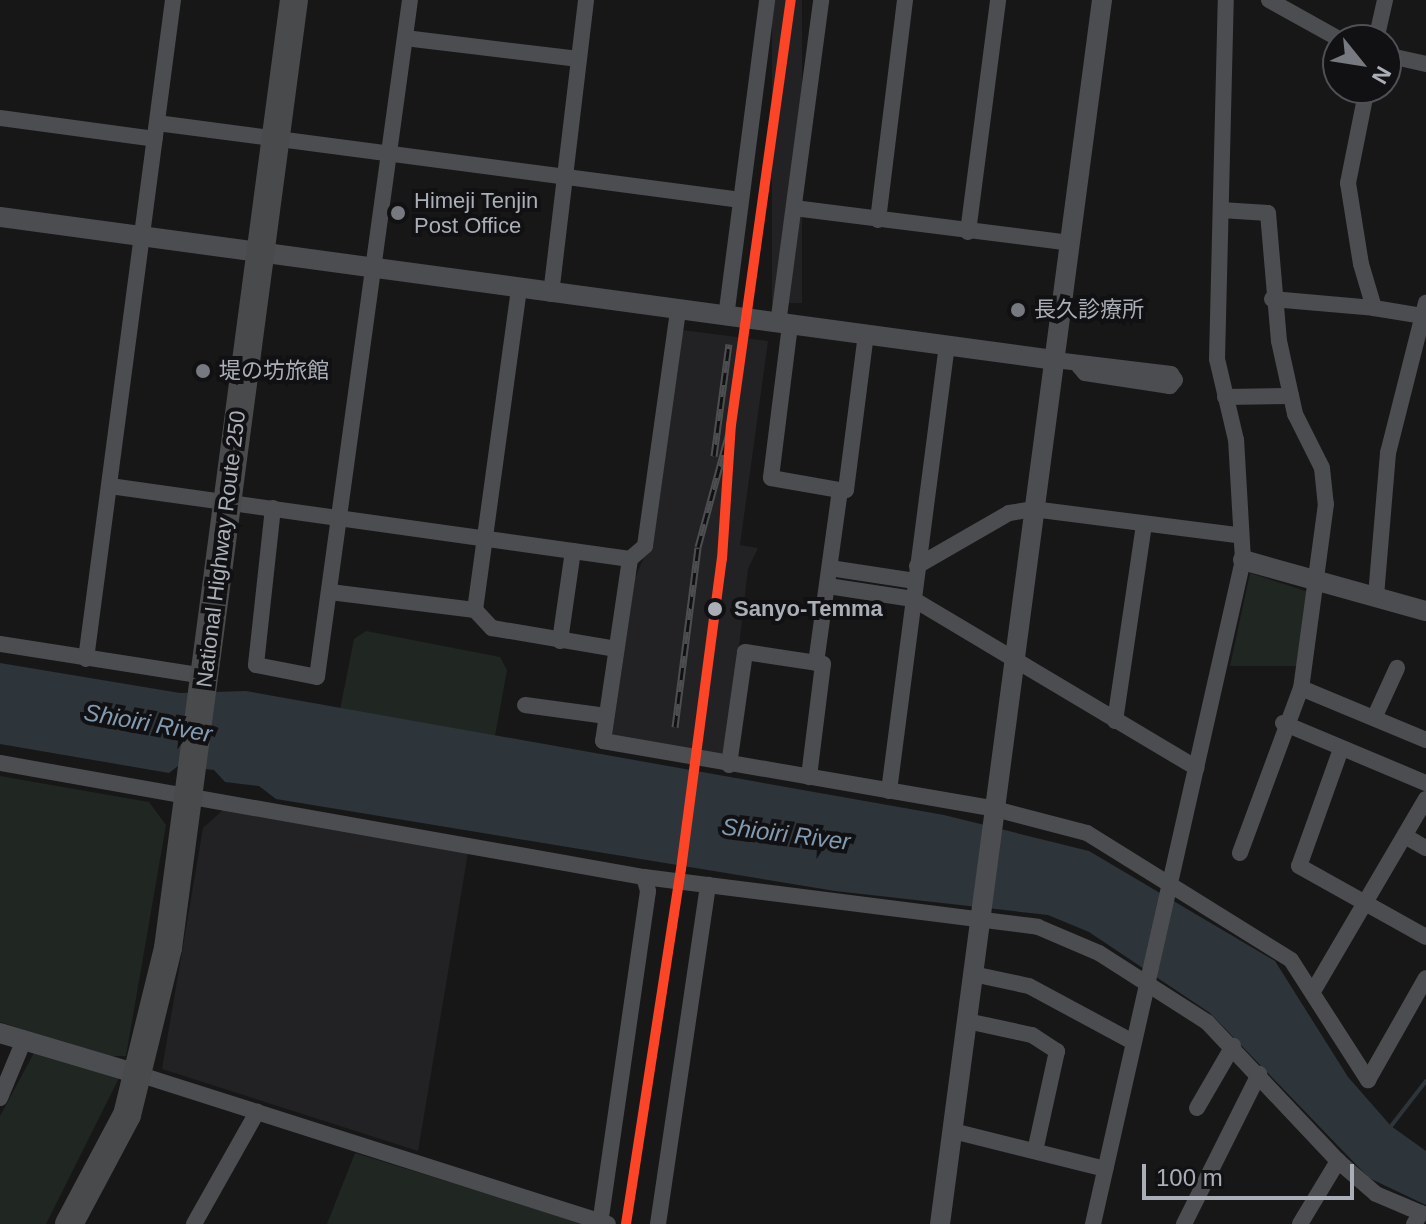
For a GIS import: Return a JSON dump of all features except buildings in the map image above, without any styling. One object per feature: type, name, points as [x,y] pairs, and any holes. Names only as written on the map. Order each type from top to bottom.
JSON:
[{"type":"highway","name":"National Highway Route 250","points":[[69,1224],[141,1075],[189,797],[294,0]]},
{"type":"street","points":[[86,659],[173,0]]},
{"type":"street","points":[[273,508],[256,665],[317,677],[410,0]]},
{"type":"street","points":[[551,294],[586,0]]},
{"type":"street","points":[[726,317],[767,0]]},
{"type":"street","points":[[821,0],[794,208],[771,478],[846,490],[866,334]]},
{"type":"street","points":[[878,220],[905,0]]},
{"type":"street","points":[[968,232],[998,0]]},
{"type":"street","points":[[941,1224],[1102,0]]},
{"type":"street","points":[[1093,1224],[1243,560],[1236,535],[1241,503],[1217,359],[1226,0]]},
{"type":"street","points":[[1269,0],[1322,29]]},
{"type":"street","points":[[1380,24],[1385,0]]},
{"type":"street","points":[[405,38],[579,59]]},
{"type":"street","points":[[1402,59],[1426,64]]},
{"type":"street","points":[[1364,104],[1348,183],[1374,308]]},
{"type":"street","points":[[0,118],[276,139],[741,200]]},
{"type":"street","points":[[794,208],[1070,243]]},
{"type":"street","points":[[1221,210],[1268,213],[1272,299],[1291,396],[1322,468],[1319,579],[1301,688],[1283,723],[1240,853]]},
{"type":"street","points":[[0,217],[375,271],[1055,360],[1079,366],[1085,373],[1170,386],[1175,380],[1087,361],[1079,366]]},
{"type":"street","points":[[475,610],[519,290]]},
{"type":"street","points":[[1272,299],[1374,308],[1424,318],[1388,453],[1376,596]]},
{"type":"street","points":[[678,311],[645,546],[630,559],[603,741],[995,809],[1087,833],[1291,960],[1315,988],[1368,1080],[1426,978]]},
{"type":"street","points":[[889,791],[947,347]]},
{"type":"street","points":[[1225,397],[1291,396]]},
{"type":"street","points":[[110,486],[630,559]]},
{"type":"street","points":[[816,663],[840,490]]},
{"type":"street","points":[[830,568],[916,573],[1009,513],[1033,509],[1236,535]]},
{"type":"street","points":[[1115,721],[1144,524]]},
{"type":"street","points":[[560,641],[573,551]]},
{"type":"street","points":[[1243,560],[1426,611]]},
{"type":"street","points":[[828,586],[913,599],[1014,664],[1197,768]]},
{"type":"street","points":[[330,592],[475,610],[492,628],[616,649]]},
{"type":"street","points":[[0,644],[205,676]]},
{"type":"street","points":[[729,765],[745,652],[823,664],[809,777]]},
{"type":"street","points":[[1375,716],[1397,668]]},
{"type":"street","points":[[1301,688],[1375,716],[1426,740]]},
{"type":"street","points":[[525,705],[606,716]]},
{"type":"street","points":[[1283,723],[1426,783]]},
{"type":"street","points":[[1341,749],[1299,866],[1426,937]]},
{"type":"street","points":[[0,763],[644,877],[1038,927],[1146,984],[1233,1046],[1338,1161],[1376,1194],[1420,1217]]},
{"type":"street","points":[[1315,988],[1426,799]]},
{"type":"street","points":[[1405,836],[1426,848]]},
{"type":"street","points":[[0,1033],[603,1223],[648,891],[644,877]]},
{"type":"street","points":[[658,1224],[708,885]]},
{"type":"street","points":[[973,974],[1029,986],[1133,1042]]},
{"type":"street","points":[[967,1021],[1032,1035],[1057,1051],[1035,1151]]},
{"type":"street","points":[[0,1098],[24,1040]]},
{"type":"street","points":[[1197,1108],[1233,1046]]},
{"type":"street","points":[[1184,1224],[1259,1074]]},
{"type":"street","points":[[194,1224],[257,1112]]},
{"type":"street","points":[[953,1131],[1105,1169]]},
{"type":"street","points":[[1300,1224],[1338,1161]]},
{"type":"shaded area","points":[[772,0],[802,0],[802,303],[772,303]]},
{"type":"shaded area","points":[[682,330],[768,341],[740,545],[758,548],[748,569],[726,757],[612,736],[635,578],[653,537]]},
{"type":"shaded area","points":[[1250,573],[1315,594],[1301,666],[1230,666]]},
{"type":"shaded area","points":[[366,631],[500,657],[507,670],[495,736],[340,710],[354,639]]},
{"type":"shaded area","points":[[0,776],[149,802],[166,825],[126,1056],[105,1056],[0,1022]]},
{"type":"shaded area","points":[[224,809],[469,847],[418,1151],[162,1069],[203,828]]},
{"type":"shaded area","points":[[35,1051],[119,1078],[46,1224],[0,1224],[0,1116]]},
{"type":"shaded area","points":[[355,1153],[585,1224],[327,1224]]},
{"type":"water","name":"Shioiri River","points":[[0,663],[180,693],[246,691],[944,815],[1089,851],[1275,961],[1348,1077],[1391,1126],[1426,1151],[1426,1205],[1369,1178],[1210,1013],[1089,932],[1048,915],[835,891],[276,799],[259,786],[225,782],[214,770],[178,766],[169,773],[0,744]]},
{"type":"waterway","points":[[1388,1130],[1426,1081]]},
{"type":"railway","points":[[714,456],[729,344]]},
{"type":"railway","points":[[675,727],[698,547],[731,425]]},
{"type":"transit line","points":[[626,1224],[681,869],[722,559],[731,425],[791,0]]},
{"type":"place","name":"Himeji Tenjin Post Office","points":[[398,213]]},
{"type":"place","name":"長久診療所","points":[[1018,310]]},
{"type":"place","name":"堤の坊旅館","points":[[203,371]]},
{"type":"place","name":"Sanyo-Temma","points":[[715,609]]}]
